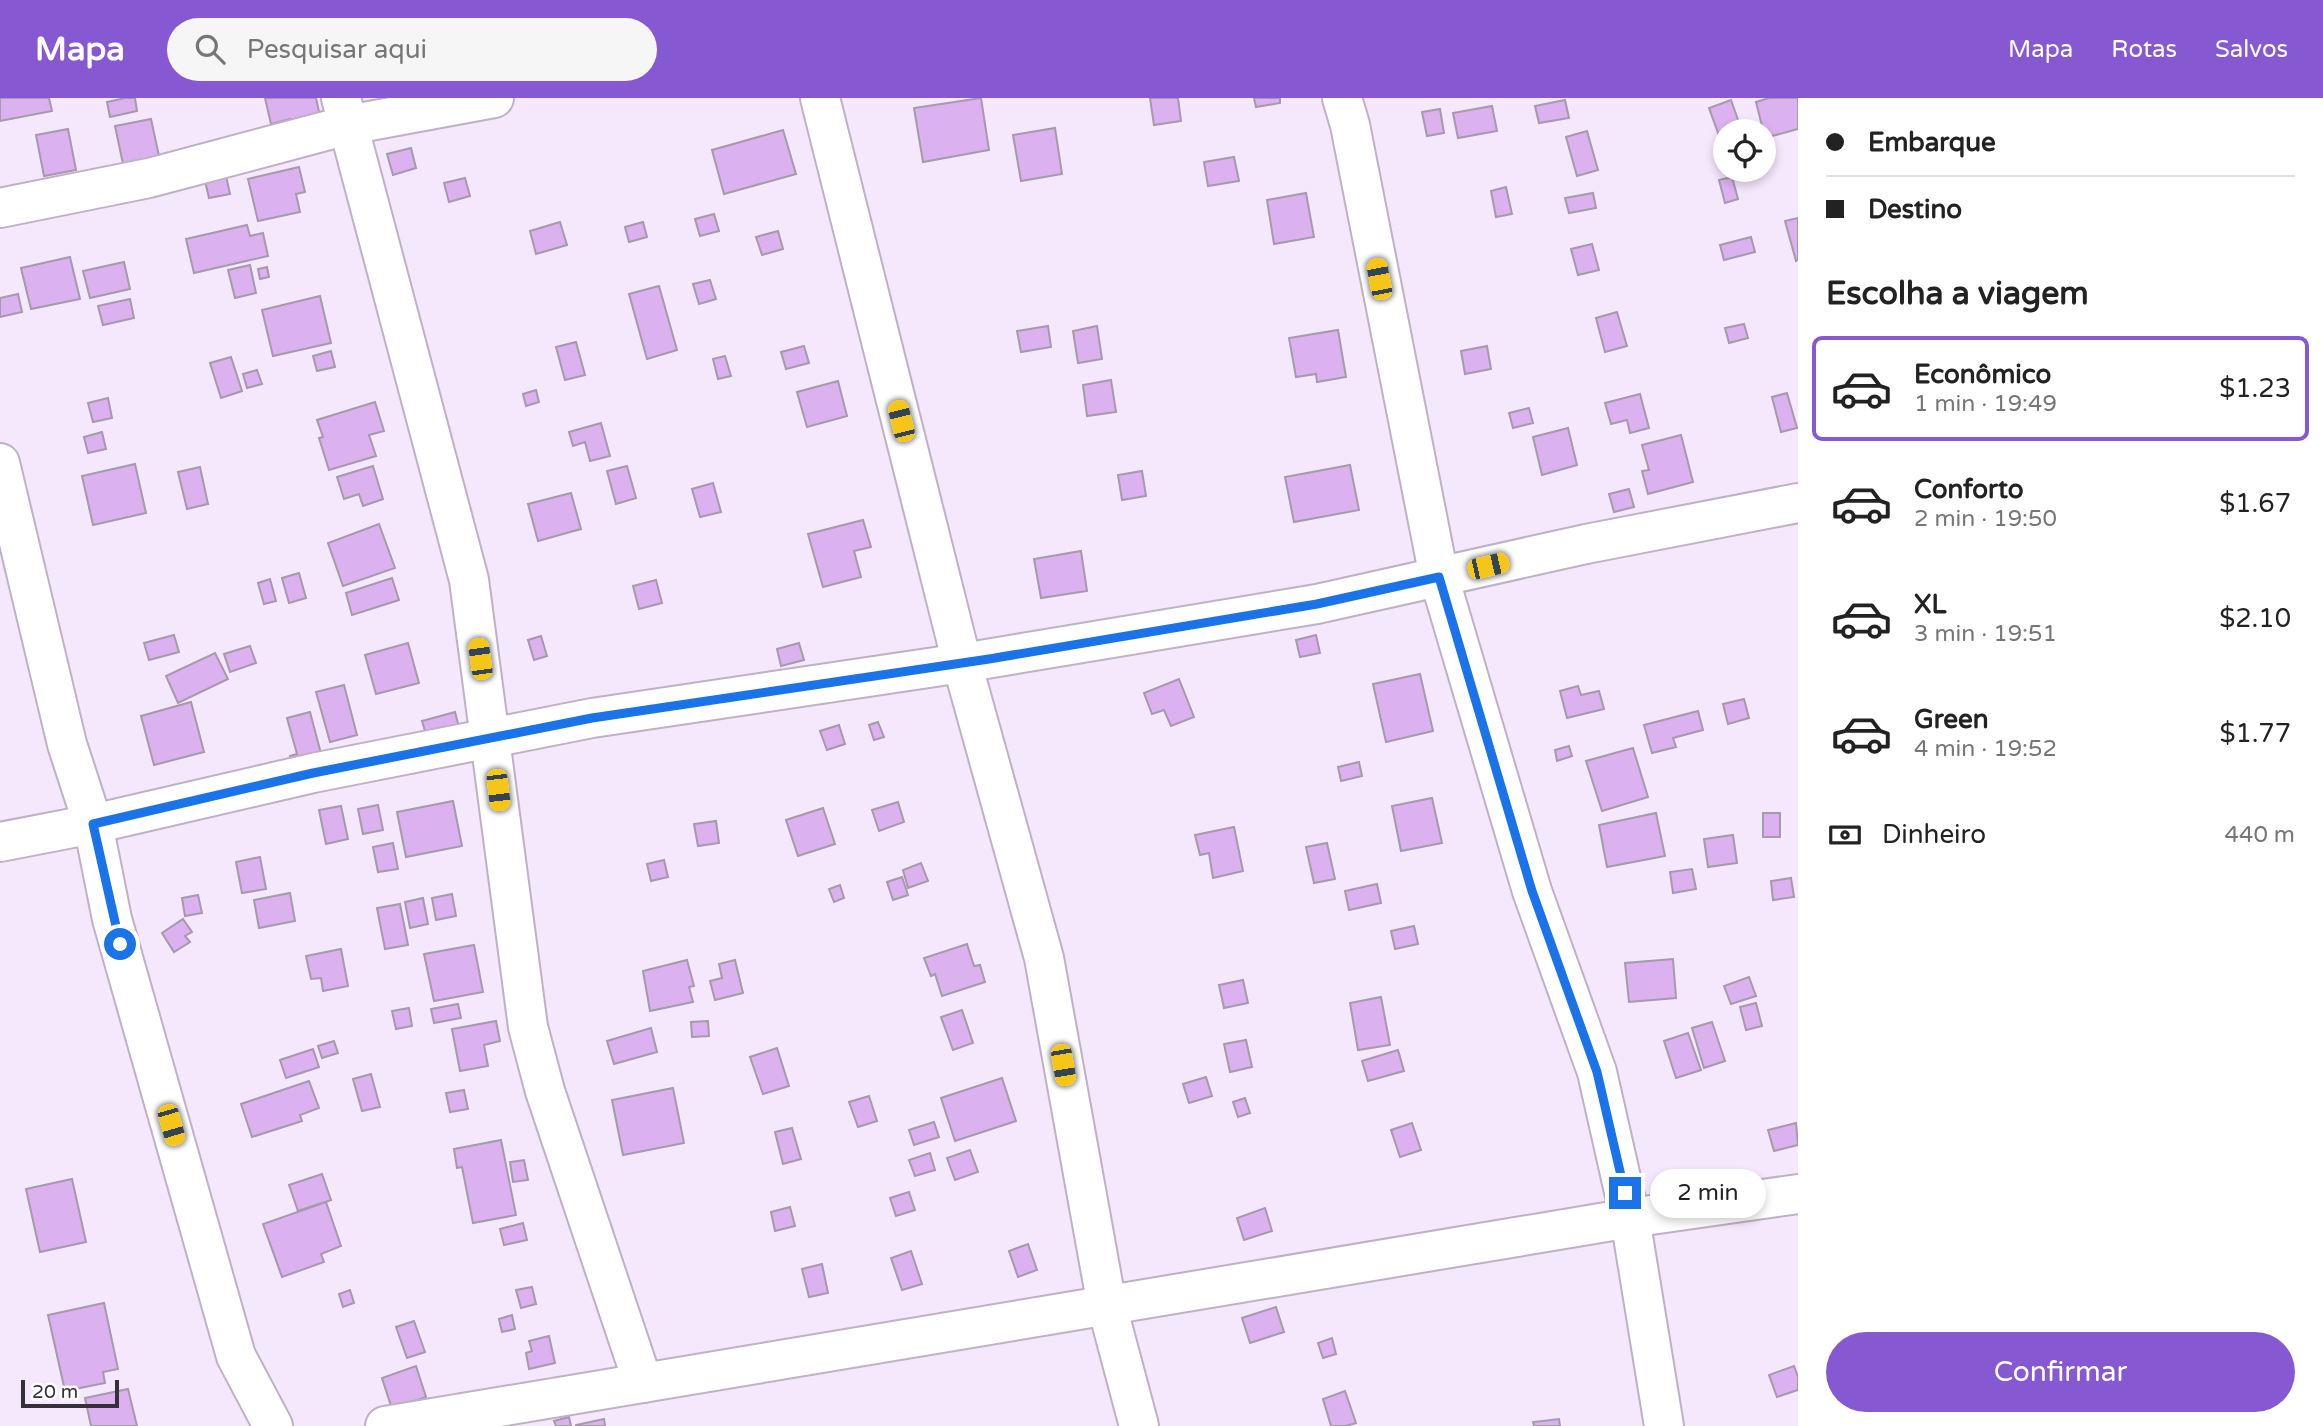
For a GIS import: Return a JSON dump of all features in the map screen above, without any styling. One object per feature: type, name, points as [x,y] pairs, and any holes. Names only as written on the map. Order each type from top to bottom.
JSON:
[{"type":"street","points":[[0,208],[149,178],[344,112],[494,98]]},
{"type":"street","points":[[820,98],[961,663],[1044,958],[1107,1306],[1139,1426]]},
{"type":"street","points":[[1342,98],[1350,125],[1439,577],[1532,891],[1597,1072],[1630,1218],[1664,1426]]},
{"type":"street","points":[[344,112],[469,580],[528,1027],[545,1091],[643,1383]]},
{"type":"street","points":[[0,463],[67,744],[93,824],[113,919],[236,1356],[273,1426]]},
{"type":"street","points":[[0,842],[93,824],[313,773],[592,718],[961,663],[1317,604],[1586,544],[1798,503]]},
{"type":"street","points":[[385,1426],[1630,1218],[1798,1194]]},
{"type":"building","points":[[0,98],[49,98],[52,111],[0,121]]},
{"type":"building","points":[[135,98],[137,111],[110,117],[107,102]]},
{"type":"building","points":[[265,98],[316,98],[321,121],[291,127],[290,119],[271,124]]},
{"type":"building","points":[[981,98],[989,150],[923,162],[914,108]]},
{"type":"building","points":[[1150,98],[1178,98],[1181,121],[1154,125]]},
{"type":"building","points":[[1254,98],[1280,98],[1280,103],[1256,107]]},
{"type":"building","points":[[1769,98],[1798,98],[1798,129],[1776,135],[1776,119],[1760,119],[1756,102]]},
{"type":"building","points":[[1565,100],[1569,118],[1539,123],[1535,106]]},
{"type":"building","points":[[1731,100],[1738,119],[1713,119],[1709,108]]},
{"type":"building","points":[[1492,106],[1497,131],[1458,138],[1453,113]]},
{"type":"building","points":[[1440,109],[1444,133],[1427,136],[1422,112]]},
{"type":"building","points":[[151,119],[159,156],[123,164],[115,126]]},
{"type":"building","points":[[1055,128],[1062,174],[1021,181],[1013,135]]},
{"type":"building","points":[[68,129],[76,170],[44,176],[36,135]]},
{"type":"building","points":[[783,130],[796,174],[724,194],[712,150]]},
{"type":"building","points":[[1587,131],[1598,170],[1577,176],[1566,137]]},
{"type":"building","points":[[411,148],[416,168],[393,175],[387,154]]},
{"type":"building","points":[[1234,157],[1239,181],[1208,186],[1204,162]]},
{"type":"building","points":[[299,167],[305,192],[296,194],[300,212],[258,221],[248,179]]},
{"type":"building","points":[[226,176],[230,194],[209,198],[205,181]]},
{"type":"building","points":[[465,178],[470,196],[449,202],[444,183]]},
{"type":"building","points":[[1720,182],[1733,182],[1738,199],[1725,203]]},
{"type":"building","points":[[1506,187],[1512,214],[1496,217],[1491,191]]},
{"type":"building","points":[[1306,193],[1314,237],[1274,244],[1267,200]]},
{"type":"building","points":[[1593,193],[1596,208],[1569,213],[1565,198]]},
{"type":"building","points":[[714,214],[719,231],[700,236],[695,219]]},
{"type":"building","points":[[1798,218],[1798,260],[1796,261],[1785,221]]},
{"type":"building","points":[[560,222],[567,245],[536,254],[530,231]]},
{"type":"building","points":[[643,222],[647,237],[629,242],[625,227]]},
{"type":"building","points":[[247,225],[250,236],[263,233],[268,256],[194,273],[186,239]]},
{"type":"building","points":[[778,231],[783,249],[762,255],[756,237]]},
{"type":"building","points":[[1751,237],[1755,252],[1724,260],[1720,245]]},
{"type":"building","points":[[1592,244],[1599,270],[1578,275],[1571,249]]},
{"type":"building","points":[[70,257],[80,299],[31,309],[21,268]]},
{"type":"building","points":[[124,262],[130,289],[90,298],[83,271]]},
{"type":"building","points":[[250,265],[256,293],[235,298],[228,270]]},
{"type":"building","points":[[267,267],[269,277],[260,279],[258,269]]},
{"type":"building","points":[[710,280],[716,299],[699,304],[693,284]]},
{"type":"building","points":[[659,286],[677,350],[647,359],[629,294]]},
{"type":"building","points":[[18,294],[22,312],[0,317],[0,298]]},
{"type":"building","points":[[320,296],[331,343],[273,356],[262,310]]},
{"type":"building","points":[[130,299],[134,318],[103,325],[98,306]]},
{"type":"building","points":[[1617,312],[1627,346],[1605,352],[1596,318]]},
{"type":"building","points":[[1744,324],[1748,338],[1729,343],[1725,328]]},
{"type":"building","points":[[1048,326],[1051,347],[1021,352],[1017,331]]},
{"type":"building","points":[[1097,326],[1102,359],[1078,363],[1073,331]]},
{"type":"building","points":[[1338,330],[1346,377],[1317,382],[1316,374],[1296,377],[1289,338]]},
{"type":"building","points":[[576,342],[585,375],[565,380],[556,347]]},
{"type":"building","points":[[804,346],[809,363],[786,369],[781,352]]},
{"type":"building","points":[[1487,346],[1491,369],[1465,374],[1461,351]]},
{"type":"building","points":[[331,351],[335,367],[317,371],[313,356]]},
{"type":"building","points":[[725,356],[731,376],[718,379],[713,359]]},
{"type":"building","points":[[231,357],[242,391],[221,398],[210,363]]},
{"type":"building","points":[[257,370],[262,384],[247,388],[243,374]]},
{"type":"building","points":[[1111,380],[1116,412],[1087,416],[1083,385]]},
{"type":"building","points":[[838,381],[847,416],[807,427],[797,392]]},
{"type":"building","points":[[536,390],[539,402],[526,406],[523,394]]},
{"type":"building","points":[[1787,393],[1797,428],[1781,432],[1772,397]]},
{"type":"building","points":[[1640,394],[1649,428],[1630,433],[1627,420],[1611,424],[1605,403]]},
{"type":"building","points":[[108,398],[112,418],[93,422],[88,403]]},
{"type":"building","points":[[375,402],[384,431],[369,435],[376,456],[329,470],[319,438],[323,437],[317,420]]},
{"type":"building","points":[[1529,408],[1533,423],[1513,428],[1509,413]]},
{"type":"building","points":[[601,423],[610,456],[590,461],[585,442],[573,446],[569,432]]},
{"type":"building","points":[[1568,428],[1577,465],[1542,475],[1533,437]]},
{"type":"building","points":[[102,432],[106,449],[88,453],[84,437]]},
{"type":"building","points":[[1681,435],[1693,482],[1648,494],[1642,471],[1649,470],[1642,445]]},
{"type":"building","points":[[135,464],[146,513],[93,525],[82,476]]},
{"type":"building","points":[[1350,465],[1359,510],[1294,522],[1285,477]]},
{"type":"building","points":[[373,466],[383,499],[363,506],[359,494],[344,499],[337,477]]},
{"type":"building","points":[[627,466],[636,498],[616,504],[607,471]]},
{"type":"building","points":[[200,467],[208,504],[187,509],[178,472]]},
{"type":"building","points":[[1142,471],[1146,496],[1122,500],[1118,475]]},
{"type":"building","points":[[713,483],[721,512],[700,517],[692,489]]},
{"type":"building","points":[[1629,489],[1634,507],[1614,512],[1609,494]]},
{"type":"building","points":[[571,493],[581,529],[538,541],[528,504]]},
{"type":"building","points":[[863,520],[871,547],[854,551],[861,577],[823,587],[808,534]]},
{"type":"building","points":[[379,524],[395,568],[343,586],[328,543]]},
{"type":"building","points":[[1081,551],[1087,591],[1041,598],[1034,559]]},
{"type":"building","points":[[299,573],[306,598],[289,603],[282,578]]},
{"type":"building","points":[[392,578],[399,600],[352,615],[346,593]]},
{"type":"building","points":[[270,579],[276,601],[264,604],[258,583]]},
{"type":"building","points":[[656,580],[662,603],[639,609],[633,586]]},
{"type":"building","points":[[174,635],[179,652],[149,660],[144,643]]},
{"type":"building","points":[[1316,635],[1320,653],[1300,657],[1296,640]]},
{"type":"building","points":[[541,636],[547,656],[534,660],[528,640]]},
{"type":"building","points":[[408,643],[419,683],[376,694],[365,655]]},
{"type":"building","points":[[799,643],[804,660],[781,666],[777,649]]},
{"type":"building","points":[[250,646],[256,663],[230,672],[224,654]]},
{"type":"building","points":[[215,653],[228,679],[178,703],[166,676]]},
{"type":"building","points":[[1420,674],[1433,731],[1386,742],[1373,684]]},
{"type":"building","points":[[1179,679],[1194,717],[1171,726],[1164,710],[1152,714],[1144,693]]},
{"type":"building","points":[[344,685],[357,735],[330,742],[316,692]]},
{"type":"building","points":[[1578,686],[1581,695],[1599,691],[1604,709],[1567,718],[1560,691]]},
{"type":"building","points":[[1744,699],[1749,718],[1728,724],[1723,704]]},
{"type":"building","points":[[191,702],[204,752],[154,765],[141,716]]},
{"type":"building","points":[[1698,711],[1703,730],[1673,738],[1676,747],[1652,753],[1644,725]]},
{"type":"building","points":[[310,712],[324,765],[294,773],[290,756],[297,754],[287,718]]},
{"type":"building","points":[[455,712],[461,735],[429,744],[422,721]]},
{"type":"building","points":[[878,722],[884,737],[874,740],[869,725]]},
{"type":"building","points":[[839,725],[845,744],[827,750],[820,731]]},
{"type":"building","points":[[1569,746],[1572,756],[1557,761],[1555,750]]},
{"type":"building","points":[[1633,748],[1648,797],[1602,811],[1586,761]]},
{"type":"building","points":[[1359,762],[1362,776],[1341,781],[1338,767]]},
{"type":"building","points":[[1432,798],[1442,843],[1401,851],[1392,806]]},
{"type":"building","points":[[453,801],[462,846],[406,857],[397,812]]},
{"type":"building","points":[[898,802],[904,822],[879,831],[872,810]]},
{"type":"building","points":[[378,805],[383,830],[363,834],[358,809]]},
{"type":"building","points":[[341,806],[348,839],[326,844],[319,810]]},
{"type":"building","points":[[823,808],[835,844],[798,856],[786,820]]},
{"type":"building","points":[[1656,813],[1665,856],[1607,867],[1599,825]]},
{"type":"building","points":[[1763,813],[1780,813],[1780,837],[1763,837]]},
{"type":"building","points":[[716,821],[719,843],[698,846],[694,824]]},
{"type":"building","points":[[1234,827],[1243,871],[1213,878],[1209,853],[1200,855],[1195,835]]},
{"type":"building","points":[[1733,835],[1737,863],[1708,867],[1704,839]]},
{"type":"building","points":[[393,843],[398,869],[378,872],[373,847]]},
{"type":"building","points":[[1327,843],[1335,879],[1314,883],[1306,847]]},
{"type":"building","points":[[260,857],[266,889],[242,893],[236,862]]},
{"type":"building","points":[[664,860],[668,877],[651,881],[647,864]]},
{"type":"building","points":[[921,863],[928,881],[908,888],[903,870]]},
{"type":"building","points":[[1692,869],[1696,889],[1673,893],[1670,872]]},
{"type":"building","points":[[902,877],[908,895],[893,900],[887,882]]},
{"type":"building","points":[[1791,878],[1794,897],[1773,900],[1771,881]]},
{"type":"building","points":[[1377,884],[1381,903],[1349,910],[1345,891]]},
{"type":"building","points":[[840,885],[844,898],[834,902],[829,889]]},
{"type":"building","points":[[290,893],[295,921],[259,928],[254,900]]},
{"type":"building","points":[[452,894],[456,916],[436,920],[432,898]]},
{"type":"building","points":[[198,895],[202,913],[185,916],[182,898]]},
{"type":"building","points":[[423,898],[428,924],[410,928],[405,902]]},
{"type":"building","points":[[400,904],[408,945],[385,949],[377,908]]},
{"type":"building","points":[[183,919],[192,932],[185,936],[190,942],[174,952],[162,933]]},
{"type":"building","points":[[1414,926],[1418,944],[1395,949],[1391,931]]},
{"type":"building","points":[[967,944],[974,966],[980,965],[985,982],[942,996],[935,974],[931,976],[924,958]]},
{"type":"building","points":[[474,945],[483,992],[434,1001],[424,954]]},
{"type":"building","points":[[341,949],[348,986],[323,991],[321,978],[311,979],[306,956]]},
{"type":"building","points":[[1673,959],[1676,998],[1629,1002],[1625,963]]},
{"type":"building","points":[[687,960],[694,986],[689,987],[693,1002],[650,1011],[643,971]]},
{"type":"building","points":[[735,960],[743,993],[715,1000],[710,981],[722,978],[719,964]]},
{"type":"building","points":[[1749,977],[1756,996],[1731,1004],[1724,986]]},
{"type":"building","points":[[1243,980],[1248,1003],[1224,1008],[1219,985]]},
{"type":"building","points":[[1381,997],[1390,1045],[1358,1050],[1350,1003]]},
{"type":"building","points":[[1756,1003],[1762,1026],[1746,1030],[1740,1007]]},
{"type":"building","points":[[458,1004],[461,1018],[434,1023],[431,1009]]},
{"type":"building","points":[[409,1008],[412,1026],[396,1029],[392,1011]]},
{"type":"building","points":[[962,1010],[973,1043],[953,1050],[941,1017]]},
{"type":"building","points":[[496,1021],[500,1041],[484,1045],[488,1066],[460,1071],[452,1029]]},
{"type":"building","points":[[708,1021],[709,1036],[692,1037],[691,1022]]},
{"type":"building","points":[[1712,1022],[1725,1061],[1704,1068],[1692,1028]]},
{"type":"building","points":[[651,1028],[657,1052],[614,1064],[607,1041]]},
{"type":"building","points":[[1688,1033],[1701,1070],[1676,1078],[1664,1041]]},
{"type":"building","points":[[1246,1040],[1252,1067],[1230,1072],[1224,1044]]},
{"type":"building","points":[[334,1041],[338,1053],[322,1058],[318,1046]]},
{"type":"building","points":[[777,1048],[789,1086],[763,1094],[750,1057]]},
{"type":"building","points":[[313,1049],[319,1067],[286,1078],[280,1060]]},
{"type":"building","points":[[1398,1050],[1404,1071],[1368,1081],[1362,1061]]},
{"type":"building","points":[[371,1074],[380,1107],[362,1111],[353,1079]]},
{"type":"building","points":[[1206,1077],[1212,1096],[1189,1103],[1183,1084]]},
{"type":"building","points":[[1002,1078],[1016,1121],[955,1141],[941,1098]]},
{"type":"building","points":[[309,1081],[319,1108],[300,1115],[302,1121],[252,1137],[241,1104]]},
{"type":"building","points":[[673,1088],[684,1143],[623,1155],[612,1100]]},
{"type":"building","points":[[464,1090],[468,1109],[450,1112],[446,1093]]},
{"type":"building","points":[[869,1096],[877,1121],[858,1127],[849,1102]]},
{"type":"building","points":[[1245,1098],[1250,1113],[1238,1117],[1233,1102]]},
{"type":"building","points":[[934,1122],[939,1137],[914,1145],[909,1130]]},
{"type":"building","points":[[1412,1123],[1421,1150],[1400,1157],[1391,1130]]},
{"type":"building","points":[[1796,1123],[1798,1145],[1774,1151],[1768,1130]]},
{"type":"building","points":[[792,1128],[801,1159],[783,1164],[775,1132]]},
{"type":"building","points":[[501,1140],[516,1215],[473,1223],[462,1167],[457,1168],[454,1149]]},
{"type":"building","points":[[970,1150],[978,1172],[955,1180],[947,1158]]},
{"type":"building","points":[[930,1153],[935,1170],[915,1176],[909,1160]]},
{"type":"building","points":[[524,1160],[528,1180],[513,1182],[510,1162]]},
{"type":"building","points":[[322,1174],[331,1200],[298,1211],[289,1185]]},
{"type":"building","points":[[72,1179],[86,1242],[40,1252],[26,1189]]},
{"type":"building","points":[[909,1192],[915,1210],[896,1216],[890,1198]]},
{"type":"building","points":[[326,1202],[341,1246],[321,1254],[324,1262],[282,1277],[263,1224]]},
{"type":"building","points":[[790,1207],[795,1226],[775,1231],[771,1212]]},
{"type":"building","points":[[1265,1208],[1272,1231],[1244,1240],[1237,1218]]},
{"type":"building","points":[[523,1223],[527,1240],[504,1245],[500,1229]]},
{"type":"building","points":[[1028,1244],[1037,1270],[1018,1277],[1009,1251]]},
{"type":"building","points":[[911,1251],[922,1284],[902,1290],[891,1258]]},
{"type":"building","points":[[822,1264],[828,1293],[809,1297],[802,1269]]},
{"type":"building","points":[[532,1287],[536,1304],[521,1308],[516,1290]]},
{"type":"building","points":[[350,1290],[354,1303],[343,1307],[339,1294]]},
{"type":"building","points":[[104,1303],[118,1369],[103,1372],[105,1383],[65,1391],[48,1315]]},
{"type":"building","points":[[1276,1307],[1284,1332],[1250,1343],[1242,1318]]},
{"type":"building","points":[[512,1315],[515,1329],[502,1332],[499,1319]]},
{"type":"building","points":[[414,1321],[425,1352],[407,1358],[396,1327]]},
{"type":"building","points":[[549,1336],[555,1363],[529,1369],[526,1353],[532,1351],[529,1341]]},
{"type":"building","points":[[1332,1338],[1336,1354],[1323,1358],[1318,1343]]},
{"type":"building","points":[[416,1366],[426,1397],[392,1409],[382,1378]]},
{"type":"building","points":[[1794,1366],[1798,1377],[1798,1390],[1777,1397],[1769,1375]]},
{"type":"building","points":[[128,1389],[137,1426],[91,1426],[85,1398]]},
{"type":"building","points":[[1345,1391],[1356,1423],[1331,1426],[1323,1399]]},
{"type":"building","points":[[569,1417],[571,1426],[556,1426],[554,1421]]},
{"type":"building","points":[[604,1419],[605,1426],[576,1426],[576,1425]]},
{"type":"building","points":[[1559,1419],[1560,1426],[1534,1426],[1533,1422]]},
{"type":"route","points":[[120,944],[93,824],[313,773],[592,718],[989,659],[1317,604],[1439,577],[1532,891],[1597,1072],[1625,1193]]}]
